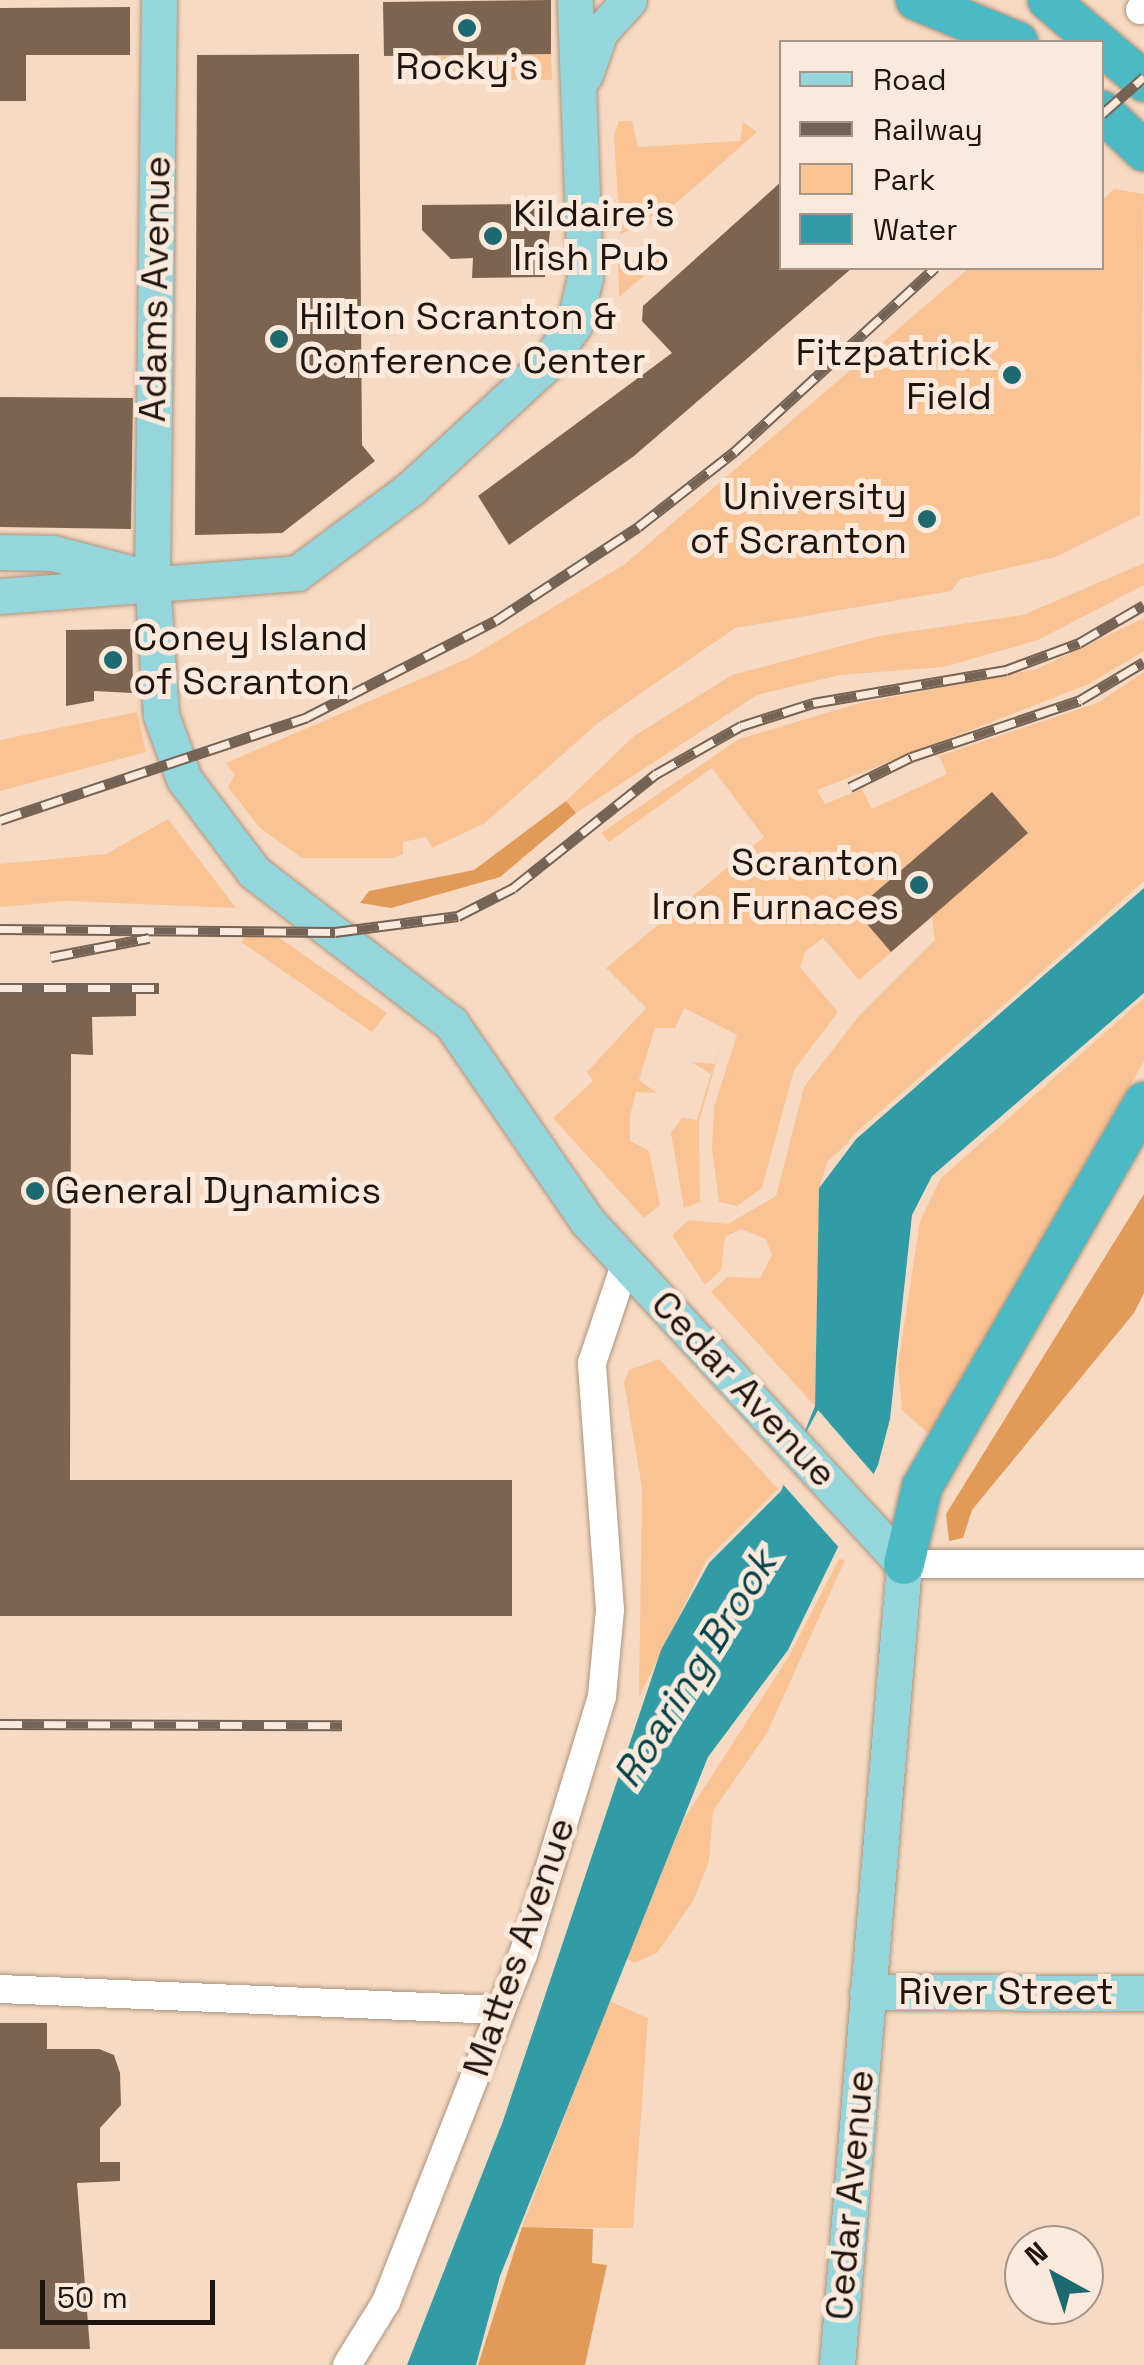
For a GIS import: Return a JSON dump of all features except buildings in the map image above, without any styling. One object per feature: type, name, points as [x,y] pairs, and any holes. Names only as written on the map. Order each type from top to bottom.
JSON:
[{"type":"highway","points":[[916,0],[1013,40]]},
{"type":"highway","points":[[1048,0],[1095,40]]},
{"type":"highway","points":[[1104,47],[1144,81]]},
{"type":"highway","points":[[1104,114],[1144,151]]},
{"type":"highway","points":[[904,1564],[922,1487],[1144,1102]]},
{"type":"highway","points":[[904,1564],[1144,1150]]},
{"type":"main road","name":"Adams Avenue","points":[[152,579],[159,0]]},
{"type":"main road","points":[[0,596],[56,598],[152,579],[260,581],[313,566],[554,355],[574,325],[585,277],[583,86],[575,0]]},
{"type":"main road","points":[[583,86],[594,43],[629,0]]},
{"type":"main road","points":[[0,552],[53,553],[152,579]]},
{"type":"main road","name":"Cedar Avenue","points":[[152,579],[160,715],[184,779],[234,851],[288,898],[451,1024],[523,1136],[626,1262],[904,1564],[837,2365]]},
{"type":"main road","name":"River Street","points":[[867,1992],[1144,1992]]},
{"type":"street","name":"Mattes Avenue","points":[[347,2365],[373,2326],[500,2010],[608,1669],[592,1363],[626,1262]]},
{"type":"street","points":[[904,1564],[1144,1564]]},
{"type":"street","points":[[0,1989],[92,1989],[500,2010]]},
{"type":"green space","points":[[551,54],[552,80],[440,80],[441,56]]},
{"type":"green space","points":[[619,121],[632,121],[638,147],[740,141],[743,122],[757,132],[656,221],[620,234],[614,136]]},
{"type":"green space","name":"University of Scranton","points":[[1114,189],[1144,194],[1140,515],[1056,557],[960,579],[951,591],[735,628],[598,723],[485,823],[432,848],[426,837],[403,842],[403,854],[393,858],[302,858],[260,828],[228,787],[235,775],[226,763],[469,658],[625,564],[967,270],[1104,270],[1104,198]]},
{"type":"green space","points":[[663,250],[667,256],[619,297],[618,264]]},
{"type":"green space","points":[[1144,563],[1144,585],[1038,640],[943,667],[840,675],[757,695],[576,813],[566,801],[634,736],[732,675],[879,636],[1023,615]]},
{"type":"green space","points":[[1144,618],[1144,651],[1089,684],[817,790],[825,804],[862,789],[872,809],[947,774],[939,756],[1097,703],[1144,672],[1144,881],[828,1161],[819,1188],[815,1406],[711,1292],[727,1277],[760,1278],[772,1255],[766,1239],[741,1229],[725,1237],[721,1270],[705,1285],[672,1235],[689,1220],[728,1224],[776,1196],[804,1087],[858,1017],[935,940],[932,917],[859,980],[823,938],[805,952],[800,967],[838,1012],[794,1070],[762,1188],[737,1206],[719,1202],[712,1149],[714,1107],[737,1035],[684,1008],[675,1028],[655,1028],[639,1080],[657,1093],[636,1092],[630,1116],[630,1141],[649,1151],[660,1205],[644,1218],[553,1118],[593,1081],[587,1072],[646,1008],[606,968],[764,837],[712,768],[609,842],[601,833],[739,739],[860,703],[1037,669]]},
{"type":"green space","points":[[137,712],[146,752],[0,791],[0,740]]},
{"type":"green space","points":[[168,819],[236,908],[66,901],[0,907],[0,864],[106,854]]},
{"type":"green space","points":[[247,935],[278,937],[387,1013],[372,1032],[241,942]]},
{"type":"green space","points":[[1144,998],[1144,1061],[930,1435],[902,1410],[898,1365],[920,1221],[941,1178]]},
{"type":"green space","points":[[724,1035],[699,1121],[700,1202],[684,1208],[671,1133],[682,1118],[697,1120],[711,1074],[691,1062],[715,1064]]},
{"type":"green space","points":[[659,1359],[778,1489],[707,1559],[639,1697],[642,1488],[624,1382],[629,1370]]},
{"type":"green space","points":[[839,1559],[845,1560],[767,1733],[713,1811],[709,1861],[693,1901],[657,1953],[634,1963],[626,1958],[684,1819],[789,1656]]},
{"type":"green space","points":[[609,2001],[648,2018],[633,2228],[522,2227]]},
{"type":"shaded area","points":[[566,801],[576,813],[500,877],[391,908],[360,903],[369,891],[474,870]]},
{"type":"shaded area","points":[[1144,1194],[1144,1293],[1134,1313],[972,1510],[963,1538],[949,1541],[946,1514]]},
{"type":"shaded area","points":[[522,2227],[593,2229],[592,2263],[607,2265],[585,2365],[478,2365]]},
{"type":"water","name":"Roaring Brook","points":[[1144,888],[1144,993],[932,1176],[912,1215],[890,1419],[878,1465],[788,1650],[708,1757],[500,2276],[476,2365],[407,2365],[503,2121],[661,1650],[709,1563],[781,1491],[815,1406],[819,1188],[856,1139]]},
{"type":"pier","points":[[1144,883],[856,1139],[819,1188],[852,1136]]},
{"type":"pier","points":[[818,1410],[877,1478],[842,1551],[780,1481]]},
{"type":"railway","points":[[1104,112],[1144,77]]},
{"type":"railway","points":[[0,820],[307,717],[495,621],[638,527],[734,452],[933,270]]},
{"type":"railway","points":[[0,929],[335,932],[458,916],[513,888],[656,774],[741,726],[813,703],[1006,670],[1079,643],[1144,605]]},
{"type":"railway","points":[[850,787],[911,757],[1080,700],[1144,662]]},
{"type":"railway","points":[[51,957],[149,938]]},
{"type":"railway","points":[[0,988],[159,988]]},
{"type":"railway","points":[[0,1724],[342,1725]]},
{"type":"place","name":"Rocky's","points":[[467,28]]},
{"type":"place","name":"Kildaire's Irish Pub","points":[[493,236]]},
{"type":"place","name":"Hilton Scranton & Conference Center","points":[[279,339]]},
{"type":"place","name":"Fitzpatrick Field","points":[[1012,375]]},
{"type":"place","name":"University of Scranton","points":[[927,519]]},
{"type":"place","name":"Coney Island of Scranton","points":[[113,660]]},
{"type":"place","name":"Scranton Iron Furnaces","points":[[919,885]]},
{"type":"place","name":"General Dynamics","points":[[35,1191]]}]
